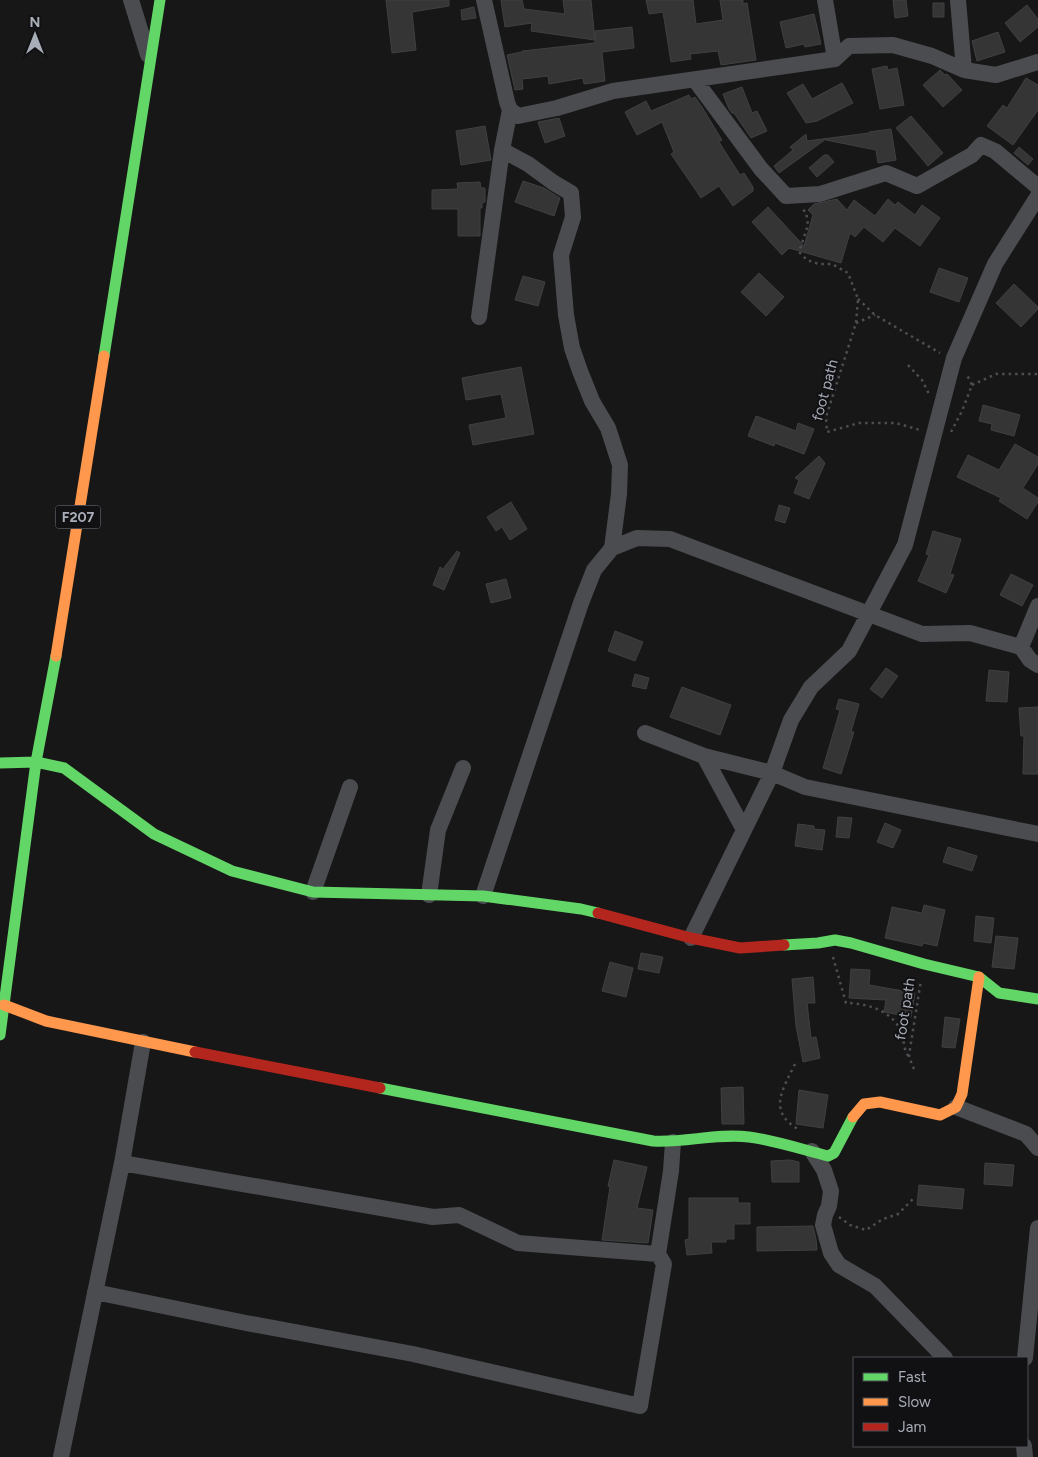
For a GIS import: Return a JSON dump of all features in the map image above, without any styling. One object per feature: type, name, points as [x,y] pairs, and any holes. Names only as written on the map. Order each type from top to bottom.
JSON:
[{"type":"street","points":[[130,0],[150,61]]},
{"type":"street","name":"F207","points":[[0,1035],[36,762],[57,648],[160,0]]},
{"type":"street","points":[[480,317],[502,150],[510,110],[484,0]]},
{"type":"street","points":[[825,0],[835,59]]},
{"type":"street","points":[[958,0],[964,70]]},
{"type":"street","points":[[510,110],[518,116],[556,108],[613,91],[835,59],[849,46],[893,45],[932,56],[964,70],[996,75],[1038,62]]},
{"type":"street","points":[[695,80],[761,169],[786,196],[820,194],[886,173],[917,186],[972,155],[981,145],[995,152],[1038,187]]},
{"type":"street","points":[[502,150],[528,164],[571,193],[573,217],[561,255],[566,315],[572,348],[580,371],[592,401],[608,428],[620,465],[619,494],[612,548]]},
{"type":"street","points":[[690,938],[772,773],[791,720],[811,687],[850,651],[905,545],[954,358],[994,264],[1038,196]]},
{"type":"street","points":[[483,896],[580,603],[594,570],[612,548],[637,538],[670,539],[922,634],[970,633],[1021,647],[1030,660],[1038,665]]},
{"type":"street","points":[[1021,647],[1038,606]]},
{"type":"street","points":[[645,733],[704,756],[772,773],[805,787],[1038,834]]},
{"type":"street","points":[[704,756],[744,830]]},
{"type":"street","points":[[0,763],[36,762],[64,768],[154,834],[232,871],[313,892],[483,896],[581,909],[690,938],[740,948],[818,943],[835,940],[979,977],[999,994],[1038,999]]},
{"type":"street","points":[[429,895],[438,830],[463,768]]},
{"type":"street","points":[[313,892],[350,787]]},
{"type":"street","points":[[4,1005],[46,1021],[143,1042],[653,1141],[673,1142],[708,1137],[749,1137],[812,1151],[826,1156],[834,1153],[851,1119],[864,1104],[880,1102],[940,1115],[956,1107],[962,1094],[979,977]]},
{"type":"street","points":[[61,1457],[122,1163],[143,1042]]},
{"type":"street","points":[[956,1107],[1026,1134],[1038,1148]]},
{"type":"street","points":[[94,1292],[413,1354],[640,1406],[664,1264],[658,1254],[671,1171],[673,1142]]},
{"type":"street","points":[[812,1151],[824,1170],[830,1191],[829,1206],[823,1225],[832,1253],[839,1265],[875,1286],[944,1357]]},
{"type":"street","points":[[122,1163],[433,1217],[458,1215],[518,1243],[658,1254]]},
{"type":"street","points":[[1025,1357],[1038,1228]]},
{"type":"path","name":"foot path","points":[[786,196],[806,212],[808,225],[799,252],[807,260],[819,264],[832,264],[848,274],[858,299],[875,315],[941,353],[954,358],[962,364],[972,385]]},
{"type":"path","name":"foot path","points":[[858,299],[856,323],[826,417],[827,432],[859,423],[896,423],[935,434]]},
{"type":"path","points":[[856,323],[875,315]]},
{"type":"path","points":[[935,434],[948,438],[962,411],[972,385],[996,374],[1038,374]]},
{"type":"path","name":"foot path","points":[[828,941],[846,1003],[859,1003],[893,1018],[902,1032],[905,1050],[910,1057],[914,1069]]},
{"type":"path","name":"foot path","points":[[910,1057],[924,964]]},
{"type":"building","points":[[386,0],[449,0],[449,6],[412,12],[416,50],[392,53]]},
{"type":"building","points":[[501,0],[522,0],[524,9],[565,14],[563,0],[591,0],[595,40],[531,31],[532,23],[505,27]]},
{"type":"building","points":[[646,0],[693,0],[696,24],[723,20],[720,0],[743,0],[743,4],[747,3],[756,60],[721,65],[718,51],[690,54],[691,59],[671,62],[663,12],[649,14]]},
{"type":"building","points":[[893,0],[906,0],[908,16],[895,18]]},
{"type":"building","points":[[933,3],[944,3],[944,17],[933,17]]},
{"type":"building","points":[[1027,5],[1038,19],[1038,27],[1020,42],[1005,23]]},
{"type":"building","points":[[474,7],[476,18],[462,20],[461,10]]},
{"type":"building","points":[[814,14],[821,44],[805,47],[804,44],[786,48],[780,22]]},
{"type":"building","points":[[632,27],[634,48],[602,52],[605,81],[584,84],[583,78],[549,84],[548,76],[522,79],[523,89],[515,90],[507,55],[522,51],[595,43],[595,31]]},
{"type":"building","points":[[998,32],[1005,52],[977,61],[972,41]]},
{"type":"building","points":[[887,66],[888,70],[897,68],[904,105],[880,109],[872,69]]},
{"type":"building","points":[[940,70],[945,75],[947,74],[962,90],[943,107],[923,85]]},
{"type":"building","points":[[1026,78],[1038,85],[1038,110],[1013,145],[987,126],[1003,105],[1007,108]]},
{"type":"building","points":[[842,83],[853,103],[817,121],[806,123],[787,93],[803,84],[812,99]]},
{"type":"building","points":[[742,87],[752,113],[757,111],[767,131],[751,138],[734,113],[729,109],[723,94]]},
{"type":"building","points":[[689,95],[691,99],[695,97],[702,107],[722,140],[719,142],[740,175],[744,173],[753,187],[753,191],[733,206],[719,186],[701,198],[671,154],[674,152],[662,122],[637,135],[625,112],[646,101],[651,111]]},
{"type":"building","points":[[911,116],[943,153],[928,166],[896,128]]},
{"type":"building","points":[[559,118],[565,136],[545,143],[538,122]]},
{"type":"building","points":[[485,126],[491,160],[461,165],[456,131]]},
{"type":"building","points":[[891,129],[896,160],[878,163],[876,150],[826,139],[779,173],[774,166],[793,150],[790,147],[806,134],[807,141]]},
{"type":"building","points":[[1019,147],[1033,159],[1028,165],[1014,153]]},
{"type":"building","points":[[824,155],[828,155],[834,162],[817,177],[809,168]]},
{"type":"building","points":[[523,181],[544,188],[560,198],[554,216],[515,202]]},
{"type":"building","points":[[480,182],[481,188],[485,188],[485,202],[482,203],[482,208],[480,208],[480,236],[458,236],[458,209],[432,209],[432,190],[458,189],[457,183]]},
{"type":"building","points":[[837,199],[847,210],[854,200],[875,216],[888,199],[895,205],[898,202],[915,215],[922,205],[940,218],[920,246],[895,228],[883,242],[864,227],[855,237],[850,233],[841,263],[789,248],[782,255],[752,222],[768,207],[804,246],[813,215],[808,210],[814,204]]},
{"type":"building","points":[[939,268],[968,278],[959,302],[930,292]]},
{"type":"building","points":[[759,273],[784,297],[766,316],[741,292]]},
{"type":"building","points":[[523,276],[545,282],[538,306],[515,300]]},
{"type":"building","points":[[1014,284],[1038,307],[1021,327],[996,303]]},
{"type":"building","points":[[521,367],[534,434],[473,445],[469,425],[506,418],[501,394],[466,400],[462,378]]},
{"type":"building","points":[[983,405],[1020,415],[1014,436],[991,430],[992,424],[979,421]]},
{"type":"building","points":[[756,416],[796,431],[798,423],[814,429],[804,454],[775,443],[774,446],[748,436]]},
{"type":"building","points":[[1015,444],[1038,457],[1038,464],[1023,488],[1038,498],[1038,502],[1027,519],[999,501],[1001,498],[957,477],[968,455],[999,470]]},
{"type":"building","points":[[819,456],[825,463],[809,499],[794,493],[799,480],[795,478]]},
{"type":"building","points":[[511,502],[527,529],[510,540],[502,527],[496,531],[487,517]]},
{"type":"building","points":[[779,505],[790,508],[785,523],[775,520]]},
{"type":"building","points":[[933,531],[961,539],[950,574],[954,575],[946,593],[918,581],[929,555],[926,554]]},
{"type":"building","points":[[457,551],[460,553],[444,590],[433,585],[440,567],[443,569]]},
{"type":"building","points":[[1011,574],[1033,585],[1022,606],[1000,595]]},
{"type":"building","points":[[506,579],[511,598],[491,603],[486,584]]},
{"type":"building","points":[[615,631],[643,642],[635,661],[608,651]]},
{"type":"building","points":[[886,668],[898,676],[882,698],[870,689]]},
{"type":"building","points":[[989,670],[1009,672],[1007,702],[986,701]]},
{"type":"building","points":[[635,674],[649,678],[646,689],[632,686]]},
{"type":"building","points":[[682,687],[731,705],[720,735],[670,717]]},
{"type":"building","points":[[839,699],[859,704],[851,732],[854,732],[841,774],[823,768],[840,710],[836,709]]},
{"type":"building","points":[[1038,707],[1038,774],[1023,774],[1024,736],[1021,736],[1019,708]]},
{"type":"building","points":[[838,817],[852,818],[849,838],[836,837]]},
{"type":"building","points":[[885,823],[901,830],[893,848],[877,842]]},
{"type":"building","points":[[798,824],[814,826],[814,829],[825,830],[822,850],[795,846]]},
{"type":"building","points":[[948,847],[977,856],[972,871],[943,862]]},
{"type":"building","points":[[924,905],[945,910],[937,946],[923,943],[922,946],[885,938],[892,907],[922,913]]},
{"type":"building","points":[[976,916],[994,918],[991,943],[974,941]]},
{"type":"building","points":[[996,936],[1018,938],[1014,969],[992,967]]},
{"type":"building","points":[[641,953],[663,957],[659,973],[638,969]]},
{"type":"building","points":[[610,962],[633,968],[626,997],[602,991]]},
{"type":"building","points":[[851,969],[870,970],[869,985],[915,993],[911,1017],[884,1012],[886,1000],[849,998]]},
{"type":"building","points":[[813,977],[815,1003],[807,1003],[811,1038],[816,1037],[820,1058],[803,1062],[796,1026],[792,979]]},
{"type":"building","points":[[945,1017],[960,1019],[955,1048],[942,1047]]},
{"type":"building","points":[[743,1087],[744,1124],[722,1124],[721,1088]]},
{"type":"building","points":[[799,1090],[828,1095],[823,1128],[796,1124]]},
{"type":"building","points":[[614,1160],[647,1167],[637,1208],[653,1210],[648,1243],[602,1240],[610,1187],[608,1186]]},
{"type":"building","points":[[790,1160],[799,1162],[799,1182],[772,1182],[771,1161]]},
{"type":"building","points":[[985,1163],[1014,1165],[1012,1186],[984,1184]]},
{"type":"building","points":[[919,1185],[964,1189],[962,1209],[917,1205]]},
{"type":"building","points":[[689,1198],[738,1198],[738,1203],[750,1203],[750,1224],[734,1224],[734,1239],[726,1239],[726,1242],[711,1242],[712,1253],[687,1255],[685,1240],[689,1239]]},
{"type":"building","points":[[813,1226],[817,1250],[757,1251],[757,1227]]},
{"type":"traffic: fast","points":[[104,356],[160,0]]},
{"type":"traffic: fast","points":[[0,1035],[36,762],[56,656]]},
{"type":"traffic: fast","points":[[0,763],[36,762],[64,768],[154,834],[232,871],[313,892],[483,896],[598,913]]},
{"type":"traffic: fast","points":[[784,945],[835,940],[851,943],[924,964],[979,977],[999,993],[1038,999]]},
{"type":"traffic: fast","points":[[380,1088],[653,1141],[677,1141],[725,1136],[749,1137],[828,1156],[834,1153],[853,1117]]},
{"type":"traffic: slow","points":[[56,656],[104,356]]},
{"type":"traffic: slow","points":[[853,1117],[864,1104],[880,1102],[940,1115],[956,1107],[962,1094],[979,977]]},
{"type":"traffic: slow","points":[[4,1005],[46,1021],[195,1052]]},
{"type":"traffic: jam","points":[[598,913],[691,938],[740,948],[784,945]]},
{"type":"traffic: jam","points":[[195,1052],[380,1088]]}]
